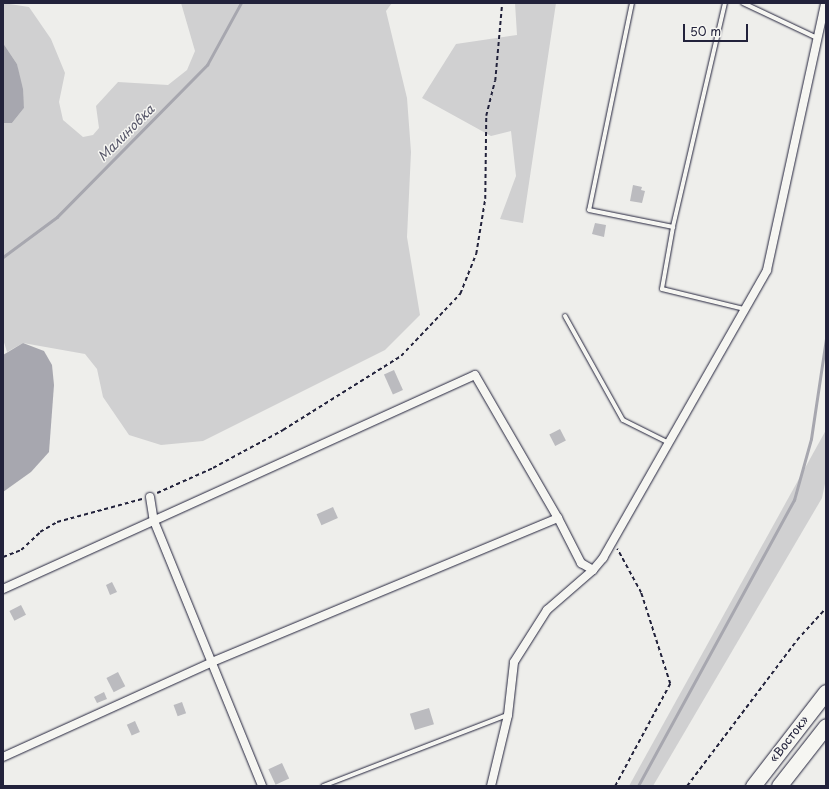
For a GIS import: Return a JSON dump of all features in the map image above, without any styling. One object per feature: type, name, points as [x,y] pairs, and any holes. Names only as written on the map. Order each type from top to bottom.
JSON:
[{"type":"highway","name":"«Восток»","points":[[753,786],[826,692]]},
{"type":"highway","name":"«Восток»","points":[[779,786],[826,726]]},
{"type":"street","points":[[491,786],[508,715],[514,662],[547,610],[593,570],[613,541],[767,270],[825,3]]},
{"type":"street","points":[[3,589],[475,374],[558,518],[580,563],[593,570]]},
{"type":"street","points":[[150,496],[154,521],[262,786]]},
{"type":"street","points":[[3,757],[212,662],[558,518]]},
{"type":"lane","points":[[632,3],[589,210],[673,226]]},
{"type":"lane","points":[[725,3],[673,226],[662,289],[744,309]]},
{"type":"lane","points":[[743,3],[817,38]]},
{"type":"lane","points":[[566,316],[623,420],[669,443]]},
{"type":"lane","points":[[323,786],[508,715]]},
{"type":"path","points":[[3,557],[21,550],[40,532],[57,522],[150,496],[213,468],[283,430],[401,356],[460,294],[476,254],[484,207],[486,116],[495,81],[502,3]]},
{"type":"path","points":[[613,541],[641,593],[670,684],[615,786]]},
{"type":"path","points":[[687,786],[797,640],[826,608]]},
{"type":"shaded area","points":[[3,3],[29,7],[51,39],[65,73],[59,102],[63,120],[83,137],[93,135],[99,128],[96,106],[118,82],[168,85],[187,70],[195,51],[181,3],[392,3],[386,11],[407,98],[411,152],[407,237],[420,315],[385,350],[203,441],[161,445],[129,435],[103,397],[97,369],[85,354],[23,343],[7,352],[3,339],[3,123],[12,123],[24,108],[17,64],[3,43]]},
{"type":"shaded area","points":[[515,3],[556,3],[523,223],[500,219],[516,176],[511,131],[491,136],[422,98],[456,44],[517,35]]},
{"type":"shaded area","points":[[3,43],[17,64],[23,89],[24,108],[12,123],[3,123]]},
{"type":"shaded area","points":[[23,343],[44,351],[52,365],[54,385],[49,452],[31,472],[3,492],[3,355]]},
{"type":"shaded area","points":[[826,430],[826,479],[822,498],[653,786],[629,786]]},
{"type":"building","points":[[633,185],[642,187],[641,190],[645,191],[642,203],[630,201]]},
{"type":"building","points":[[595,223],[606,225],[604,237],[592,234]]},
{"type":"building","points":[[394,370],[403,390],[393,395],[384,374]]},
{"type":"building","points":[[560,429],[566,441],[555,446],[549,434]]},
{"type":"building","points":[[333,507],[338,518],[321,525],[317,514]]},
{"type":"building","points":[[112,582],[117,592],[110,595],[106,585]]},
{"type":"building","points":[[21,605],[26,615],[14,621],[9,611]]},
{"type":"building","points":[[118,672],[125,686],[114,692],[106,678]]},
{"type":"building","points":[[104,692],[107,699],[97,703],[94,697]]},
{"type":"building","points":[[182,702],[186,713],[178,716],[174,705]]},
{"type":"building","points":[[429,708],[434,724],[415,730],[410,714]]},
{"type":"building","points":[[135,721],[140,732],[132,736],[127,725]]},
{"type":"building","points":[[282,763],[289,778],[276,785],[268,769]]},
{"type":"waterway","name":"Малиновка","points":[[3,257],[57,217],[207,65],[241,3]]},
{"type":"waterway","points":[[638,786],[794,500],[811,439],[826,339]]}]
